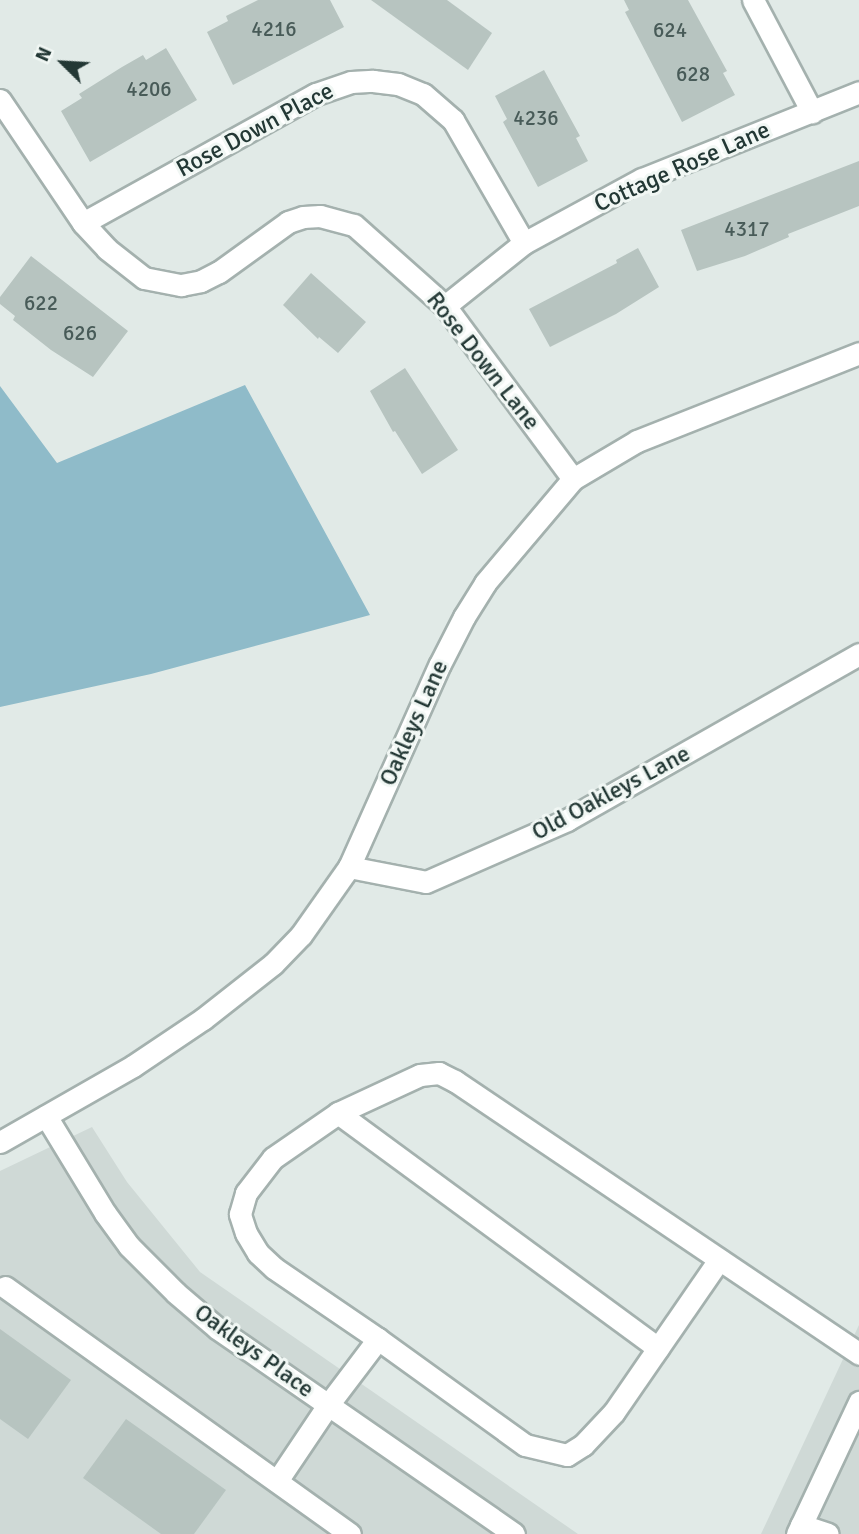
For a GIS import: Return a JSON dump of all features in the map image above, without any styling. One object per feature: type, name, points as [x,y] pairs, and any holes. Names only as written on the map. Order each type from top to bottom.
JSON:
[{"type":"street","points":[[753,0],[812,112]]},
{"type":"street","name":"Rose Down Place","points":[[83,223],[316,94],[351,82],[373,80],[398,84],[423,94],[453,120],[524,243]]},
{"type":"street","name":"Cottage Rose Lane","points":[[445,306],[524,243],[642,179],[859,92]]},
{"type":"street","name":"Rose Down Lane","points":[[0,100],[83,223],[107,249],[144,278],[162,284],[181,285],[201,281],[219,272],[288,222],[303,217],[338,219],[369,236],[445,306],[573,479]]},
{"type":"street","name":"Oakleys Lane","points":[[0,1142],[133,1066],[239,992],[301,935],[349,867],[440,664],[464,617],[485,583],[573,479],[637,441],[859,353]]},
{"type":"street","name":"Old Oakleys Lane","points":[[349,867],[426,882],[567,820],[859,654]]},
{"type":"street","points":[[719,1260],[614,1412],[583,1445],[566,1455],[525,1445],[274,1268],[252,1243],[240,1214],[246,1193],[273,1158],[338,1113],[420,1075],[439,1073],[455,1081],[859,1354]]},
{"type":"street","points":[[338,1113],[658,1348]]},
{"type":"street","name":"Oakleys Place","points":[[46,1116],[105,1213],[129,1246],[217,1328],[514,1534]]},
{"type":"street","points":[[5,1287],[350,1534]]},
{"type":"street","points":[[277,1481],[328,1405],[378,1339]]},
{"type":"street","points":[[828,1534],[799,1529],[852,1435],[859,1402]]},
{"type":"shaded area","points":[[92,1127],[127,1182],[200,1272],[578,1534],[0,1534],[0,1171]]},
{"type":"shaded area","points":[[859,1325],[859,1534],[761,1534]]},
{"type":"water","points":[[245,385],[370,615],[151,674],[0,707],[0,386],[57,463]]},
{"type":"building","points":[[258,0],[330,0],[344,27],[233,85],[207,32],[228,21],[226,16]]},
{"type":"building","points":[[371,0],[447,0],[492,33],[468,70]]},
{"type":"building","points":[[624,0],[688,0],[727,71],[723,73],[735,95],[682,122],[625,12],[629,10]]},
{"type":"building","points":[[166,48],[197,100],[90,162],[61,111],[82,98],[79,94],[122,67],[143,55],[146,60]]},
{"type":"building","points":[[544,70],[580,136],[576,138],[588,161],[538,187],[503,122],[507,119],[495,96]]},
{"type":"building","points":[[859,161],[859,206],[788,234],[789,237],[745,256],[697,271],[681,230]]},
{"type":"building","points":[[638,248],[659,287],[616,314],[550,347],[529,309],[617,263],[616,260]]},
{"type":"building","points":[[31,256],[128,331],[93,377],[51,350],[13,320],[15,316],[0,304],[0,297]]},
{"type":"building","points":[[311,273],[366,322],[338,353],[319,337],[318,339],[283,305]]},
{"type":"building","points":[[405,368],[458,450],[422,474],[395,431],[393,432],[370,391]]},
{"type":"building","points":[[0,1329],[71,1380],[28,1439],[0,1419]]},
{"type":"building","points":[[126,1419],[226,1490],[194,1534],[161,1534],[83,1478]]}]
